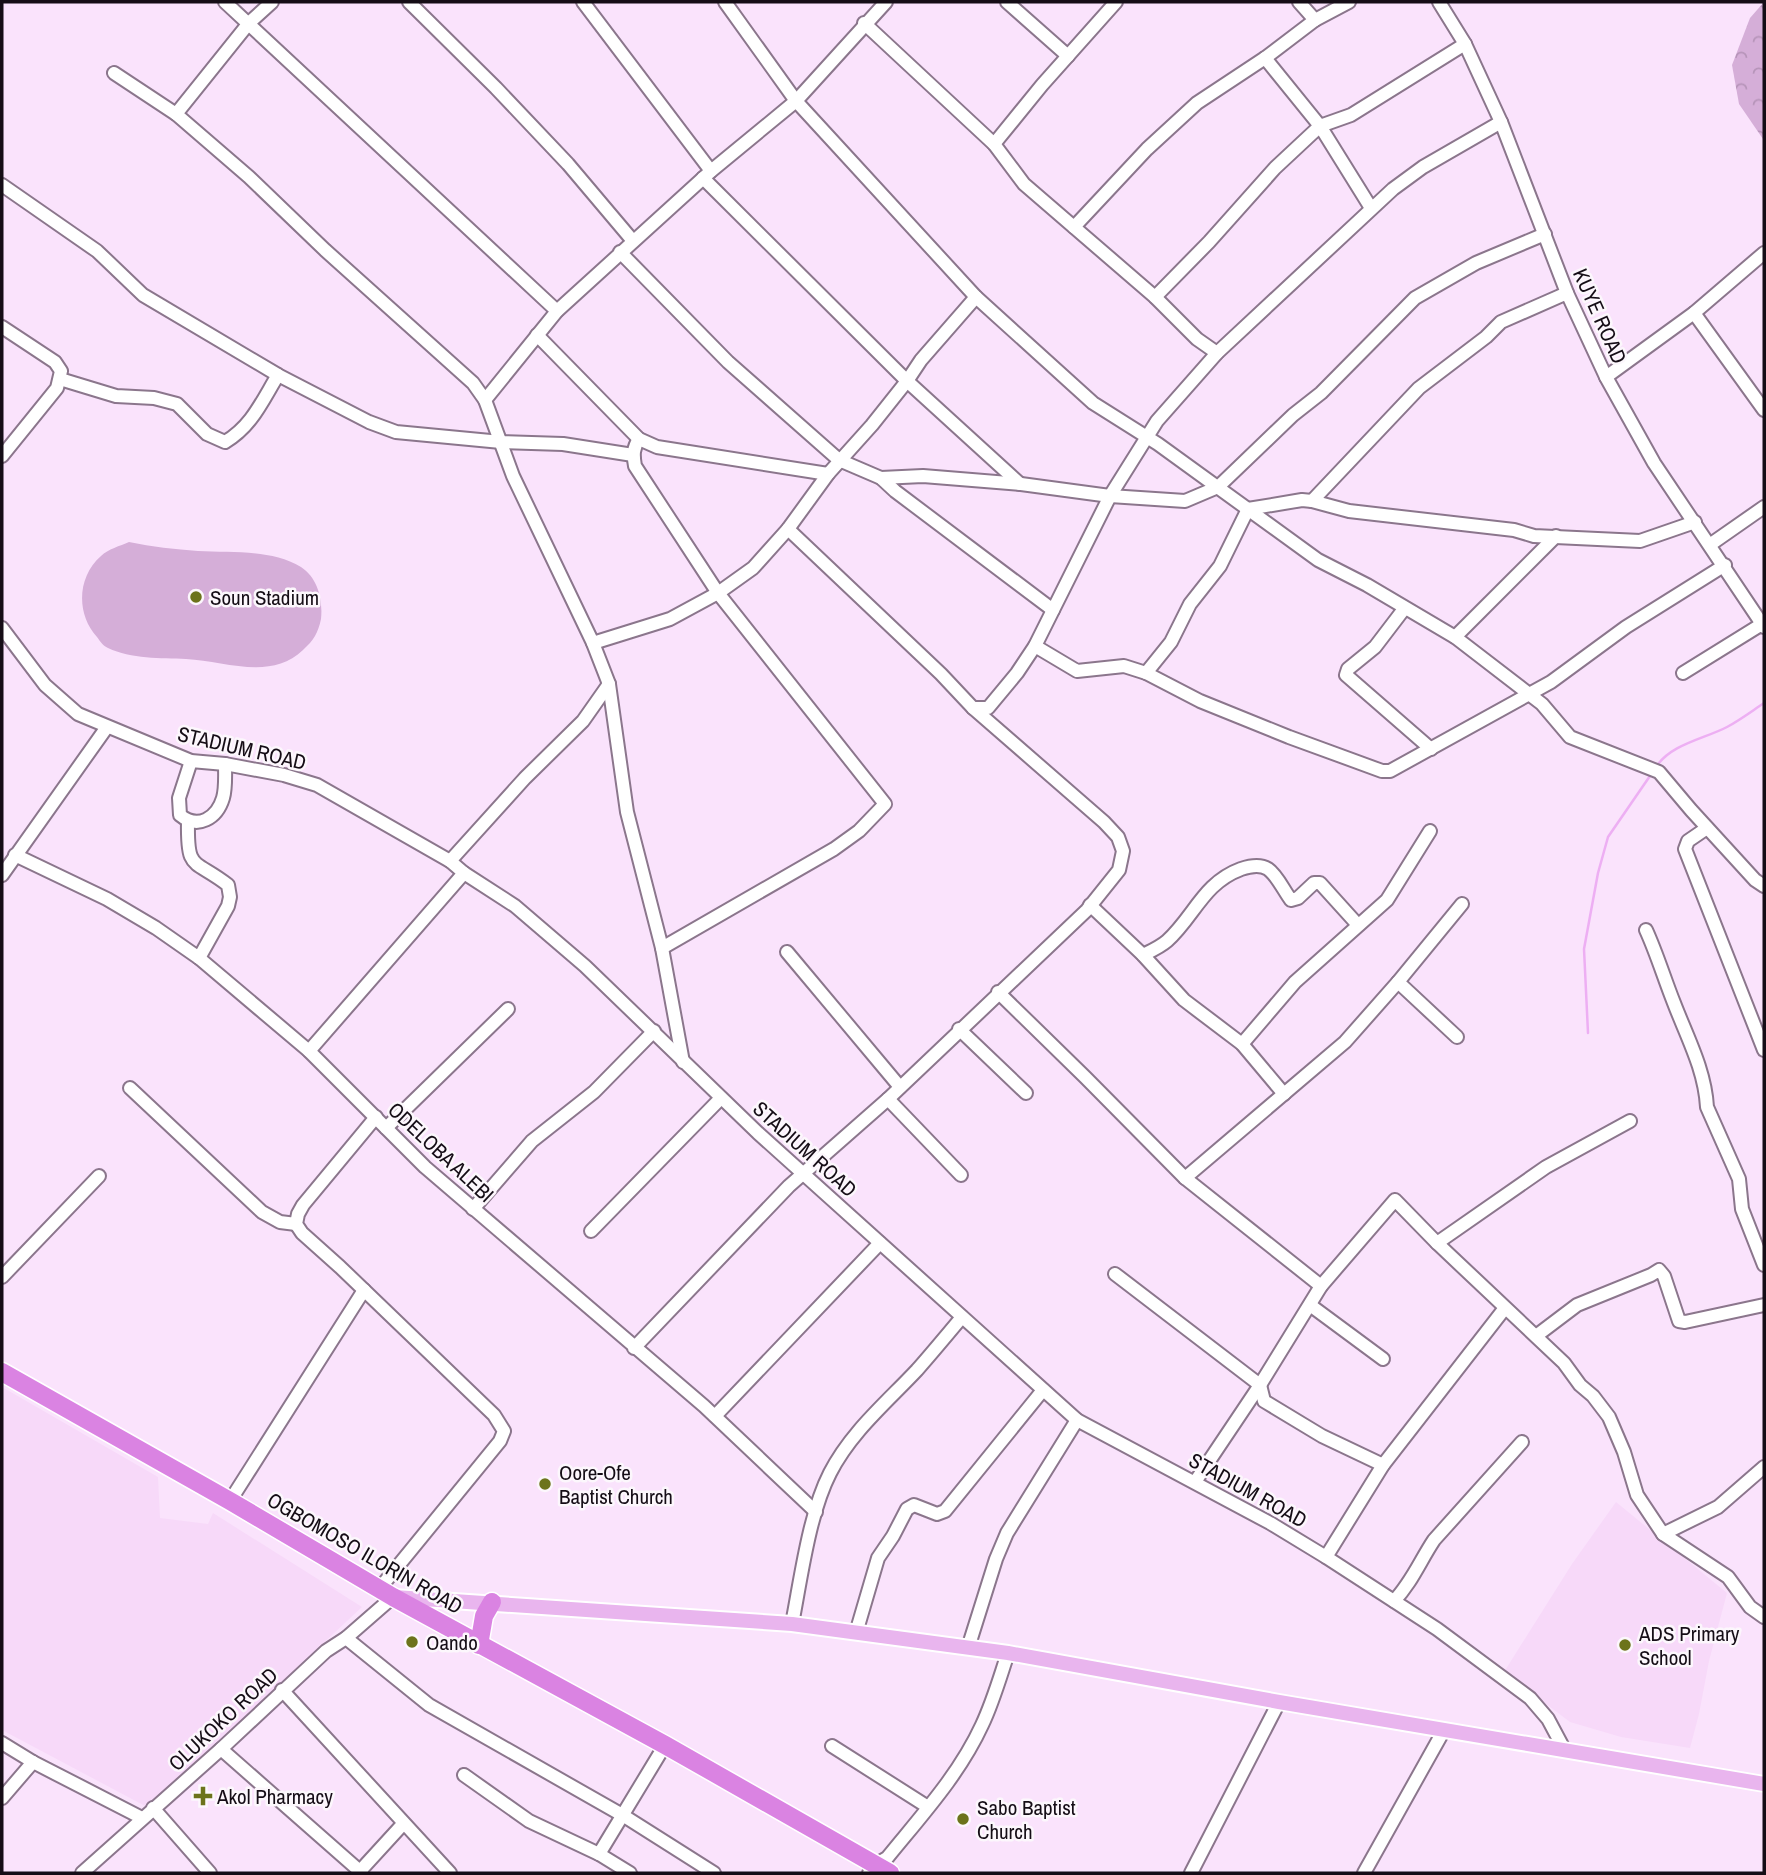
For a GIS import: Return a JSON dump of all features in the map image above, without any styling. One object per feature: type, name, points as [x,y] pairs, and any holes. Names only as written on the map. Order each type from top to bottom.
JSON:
[{"type":"highway","name":"OGBOMOSO ILORIN ROAD","points":[[2,1372],[479,1645],[665,1745],[878,1871]]},
{"type":"highway","points":[[479,1645],[484,1616],[492,1602]]},
{"type":"main road","points":[[386,1592],[792,1624],[1008,1653],[1764,1784]]},
{"type":"street","points":[[225,2],[383,152],[558,311]]},
{"type":"street","points":[[176,114],[249,23],[272,2]]},
{"type":"street","points":[[409,2],[559,155],[633,241]]},
{"type":"street","points":[[583,2],[707,175],[907,381],[1021,484]]},
{"type":"street","points":[[725,2],[796,101],[975,297],[1093,403],[1158,444],[1318,560],[1367,585],[1455,637],[1529,693],[1552,713],[1563,730],[1577,741],[1659,772],[1707,828],[1755,880],[1764,886]]},
{"type":"street","points":[[1007,2],[1068,56]]},
{"type":"street","points":[[994,144],[1116,2]]},
{"type":"street","points":[[1299,2],[1315,20]]},
{"type":"street","points":[[1074,227],[1147,149],[1197,103],[1265,58],[1315,20],[1349,2]]},
{"type":"street","name":"KUYE ROAD","points":[[1439,2],[1465,44],[1501,122],[1567,293],[1606,377],[1648,454],[1763,625]]},
{"type":"street","points":[[485,400],[558,311],[707,175],[796,101],[878,5]]},
{"type":"street","points":[[864,23],[994,144],[1024,184],[1216,353]]},
{"type":"street","points":[[1155,297],[1275,168],[1320,125],[1351,115],[1465,44]]},
{"type":"street","points":[[1265,58],[1320,125],[1371,208]]},
{"type":"street","points":[[114,74],[176,114],[249,177],[472,383],[485,400],[513,476],[593,643],[609,684],[627,812],[662,948],[683,1062]]},
{"type":"street","points":[[973,708],[988,708],[996,700],[1035,646],[1110,496],[1157,421],[1216,353],[1371,208],[1423,167],[1501,122]]},
{"type":"street","points":[[2,185],[97,251],[143,295],[278,375],[369,422],[396,432],[501,442],[563,444],[633,455]]},
{"type":"street","points":[[881,478],[923,476],[1021,484],[1110,496],[1185,501],[1218,487],[1293,415],[1321,393],[1415,298],[1476,263],[1545,234]]},
{"type":"street","points":[[621,252],[727,362],[839,460],[881,478],[1053,610]]},
{"type":"street","points":[[1606,377],[1694,313],[1764,253]]},
{"type":"street","points":[[1312,501],[1419,388],[1502,322],[1567,293]]},
{"type":"street","points":[[593,643],[670,619],[718,593],[753,568],[788,529],[839,460],[872,425],[921,360],[975,297]]},
{"type":"street","points":[[1694,313],[1764,410]]},
{"type":"street","points":[[2,327],[55,362],[61,371],[57,388],[2,456]]},
{"type":"street","points":[[537,335],[639,439],[657,447],[828,474]]},
{"type":"street","points":[[60,379],[116,396],[154,398],[177,404],[207,434],[225,442],[238,434],[257,414],[278,375]]},
{"type":"street","points":[[639,439],[633,455],[635,466],[718,593],[885,804],[859,831],[834,849],[662,948]]},
{"type":"street","points":[[1248,509],[1302,500],[1349,511],[1514,530],[1534,536],[1640,541],[1695,522]]},
{"type":"street","points":[[1711,544],[1764,507]]},
{"type":"street","points":[[1146,673],[1171,642],[1190,604],[1227,554],[1248,509]]},
{"type":"street","points":[[634,1348],[789,1186],[805,1175],[888,1099],[1090,905],[1119,870],[1124,851],[1118,837],[1104,822],[973,708],[942,674],[788,529]]},
{"type":"street","points":[[1455,637],[1556,536]]},
{"type":"street","points":[[1035,646],[1077,671],[1124,666],[1146,673],[1200,701],[1382,771],[1390,771],[1552,682],[1626,627],[1724,565]]},
{"type":"street","points":[[1404,609],[1375,647],[1348,669],[1346,675],[1431,750]]},
{"type":"street","points":[[1683,673],[1763,625]]},
{"type":"street","name":"STADIUM ROAD","points":[[2,628],[45,685],[78,713],[191,761],[284,775],[317,785],[450,861],[515,906],[654,1031],[683,1062],[805,1175],[1077,1420],[1195,1482],[1326,1557],[1437,1629],[1530,1698],[1548,1719],[1564,1749]]},
{"type":"street","points":[[450,861],[525,778],[583,721],[609,684]]},
{"type":"street","points":[[2,874],[107,727]]},
{"type":"street","points":[[191,761],[179,798],[180,815],[188,821],[202,822],[214,815],[224,797],[225,764]]},
{"type":"street","points":[[188,821],[189,855],[197,866],[228,885],[230,897],[228,906],[199,958]]},
{"type":"street","points":[[1707,828],[1688,841],[1685,849],[1764,1050]]},
{"type":"street","points":[[1242,1044],[1295,982],[1387,900],[1430,831]]},
{"type":"street","name":"ODELOBA ALEBI","points":[[15,855],[107,899],[199,958],[309,1051],[425,1167],[715,1416],[816,1512]]},
{"type":"street","points":[[1143,955],[1168,940],[1199,900],[1216,884],[1225,877],[1251,866],[1270,870],[1291,900],[1298,898],[1314,883],[1320,883],[1358,925]]},
{"type":"street","points":[[309,1051],[464,873]]},
{"type":"street","points":[[1185,1178],[1345,1042],[1462,904]]},
{"type":"street","points":[[1090,905],[1143,955],[1184,1000],[1242,1044],[1284,1094]]},
{"type":"street","points":[[1647,930],[1694,1049],[1707,1095],[1707,1107],[1739,1179],[1742,1209],[1764,1265]]},
{"type":"street","points":[[788,953],[900,1087]]},
{"type":"street","points":[[1398,982],[1457,1037]]},
{"type":"street","points":[[999,992],[1185,1178],[1321,1286]]},
{"type":"street","points":[[386,1128],[508,1009]]},
{"type":"street","points":[[960,1029],[1026,1093]]},
{"type":"street","points":[[473,1209],[532,1141],[603,1083],[654,1031]]},
{"type":"street","points":[[130,1088],[262,1212],[280,1222],[296,1224]]},
{"type":"street","points":[[591,1231],[721,1098]]},
{"type":"street","points":[[888,1099],[961,1175]]},
{"type":"street","points":[[230,1501],[364,1290],[302,1233],[296,1224],[303,1205],[376,1117]]},
{"type":"street","points":[[1437,1243],[1546,1167],[1630,1121]]},
{"type":"street","points":[[2,1278],[99,1175]]},
{"type":"street","points":[[1195,1482],[1260,1385],[1321,1286],[1395,1199],[1437,1243],[1536,1336],[1593,1396],[1609,1418],[1624,1452],[1637,1495],[1663,1534],[1728,1577],[1750,1607],[1764,1617]]},
{"type":"street","points":[[715,1416],[880,1243]]},
{"type":"street","points":[[1536,1336],[1577,1305],[1660,1270],[1679,1321],[1764,1305]]},
{"type":"street","points":[[1115,1274],[1260,1385],[1264,1401],[1322,1436],[1383,1465]]},
{"type":"street","name":"OLUKOKO ROAD","points":[[82,1873],[221,1749],[282,1690],[326,1651],[346,1638],[386,1592],[500,1441],[504,1431],[494,1415],[364,1290]]},
{"type":"street","points":[[1310,1305],[1382,1359]]},
{"type":"street","points":[[1326,1557],[1383,1465],[1505,1308]]},
{"type":"street","points":[[792,1624],[816,1512],[829,1475],[846,1447],[962,1317]]},
{"type":"street","points":[[856,1633],[878,1558],[907,1509],[914,1505],[937,1514],[945,1511],[1043,1390]]},
{"type":"street","points":[[968,1648],[1007,1533],[1077,1420]]},
{"type":"street","points":[[1394,1601],[1416,1574],[1434,1540],[1522,1442]]},
{"type":"street","points":[[1663,1534],[1718,1507],[1764,1467]]},
{"type":"street","points":[[346,1638],[429,1705],[624,1816],[714,1873]]},
{"type":"street","points":[[878,1871],[949,1782],[982,1725],[1008,1653]]},
{"type":"street","points":[[282,1690],[450,1873]]},
{"type":"street","points":[[1191,1873],[1279,1702]]},
{"type":"street","points":[[1364,1873],[1444,1730]]},
{"type":"street","points":[[2,1743],[33,1762],[142,1818]]},
{"type":"street","points":[[599,1854],[665,1745]]},
{"type":"street","points":[[832,1746],[928,1807]]},
{"type":"street","points":[[221,1749],[361,1872],[403,1824]]},
{"type":"street","points":[[2,1798],[33,1762]]},
{"type":"street","points":[[464,1775],[529,1821],[599,1854],[630,1873]]},
{"type":"street","points":[[153,1808],[210,1873]]},
{"type":"shaded area","points":[[2,1387],[158,1477],[160,1518],[208,1524],[213,1513],[362,1607],[147,1807],[2,1730]]},
{"type":"shaded area","points":[[1616,1502],[1727,1593],[1690,1748],[1621,1737],[1570,1722],[1504,1672],[1572,1564]]},
{"type":"green space","points":[[1764,2],[1763,139],[1739,104],[1732,65],[1750,18]]},
{"type":"green space","points":[[129,542],[198,551],[251,553],[289,561],[312,577],[318,590],[321,619],[317,632],[307,646],[290,659],[277,665],[262,667],[136,656],[108,648],[99,640],[85,618],[82,596],[84,585],[87,574],[101,556]]},
{"type":"waterway","points":[[1656,767],[1679,747],[1727,727],[1764,703]]},
{"type":"waterway","points":[[1588,1033],[1584,949],[1598,873],[1608,837],[1652,773]]},
{"type":"place","name":"Soun Stadium","points":[[196,597]]},
{"type":"place","name":"Oore-Ofe Baptist Church","points":[[545,1484]]},
{"type":"place","name":"Oando","points":[[412,1642]]},
{"type":"place","name":"ADS Primary School","points":[[1625,1645]]},
{"type":"place","name":"Akol Pharmacy","points":[[203,1796]]},
{"type":"place","name":"Sabo Baptist Church","points":[[963,1819]]}]
